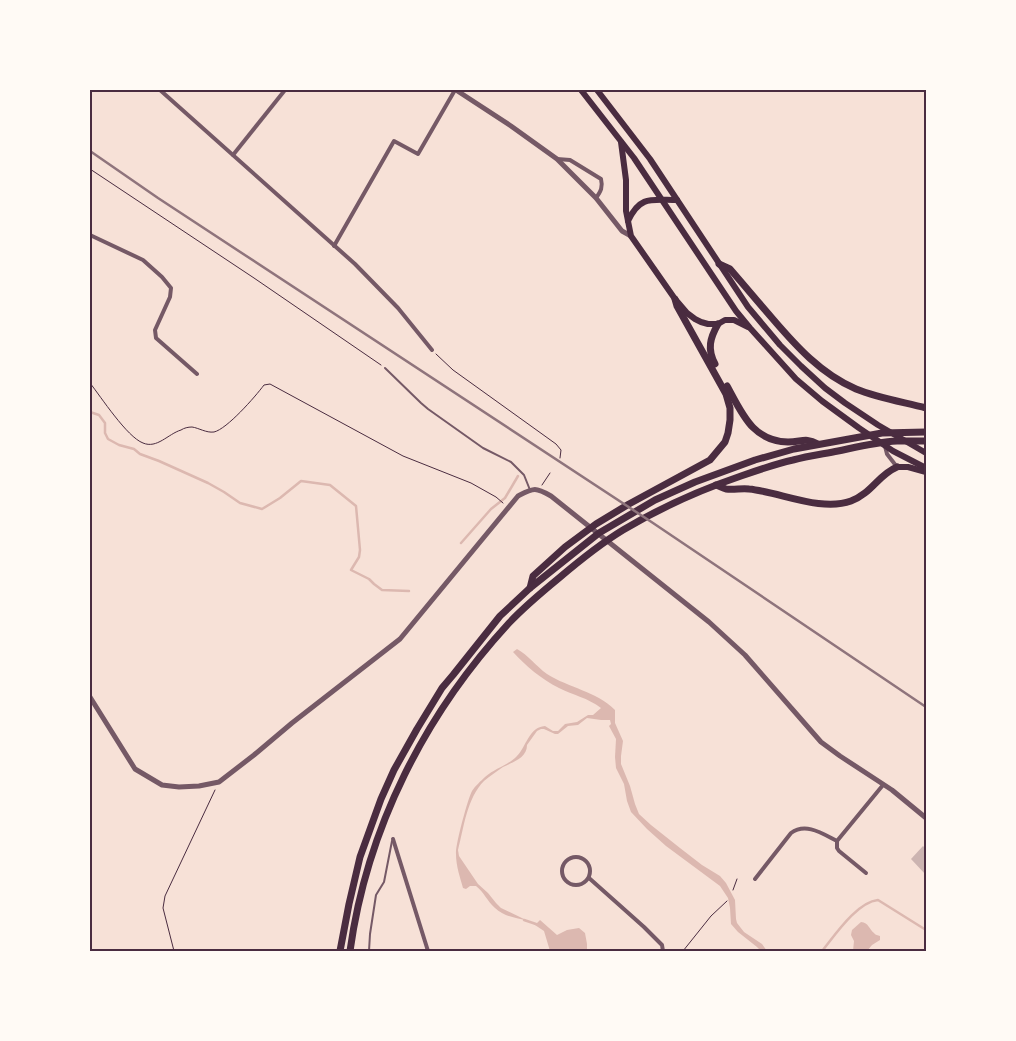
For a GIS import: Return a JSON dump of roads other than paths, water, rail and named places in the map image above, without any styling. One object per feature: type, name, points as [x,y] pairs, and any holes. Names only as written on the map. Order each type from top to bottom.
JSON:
[{"type":"highway","points":[[719,264],[730,269],[805,354],[838,380],[880,397],[926,408]]},
{"type":"highway","points":[[530,588],[533,576],[565,547],[596,524],[628,504],[710,460],[725,442],[730,420],[730,408],[726,394],[675,300]]},
{"type":"highway","points":[[718,324],[711,337],[711,356],[750,426],[761,435],[775,440],[788,442],[810,440],[818,444]]},
{"type":"highway","points":[[340,951],[348,904],[360,857],[381,799],[394,770],[442,688],[500,616],[530,588],[600,533],[655,500],[695,482],[755,460],[794,449],[882,433],[926,432]]},
{"type":"highway","points":[[350,951],[359,902],[371,857],[395,793],[416,751],[442,709],[478,658],[533,599],[573,566],[621,531],[660,508],[716,485],[791,460],[895,441],[926,441]]},
{"type":"highway","points":[[716,485],[726,489],[749,489],[815,503],[830,504],[850,501],[858,497],[874,486],[886,472],[897,467]]},
{"type":"main road","points":[[581,90],[621,141],[736,311],[796,379],[822,401],[885,446],[926,470]]},
{"type":"main road","points":[[597,90],[638,142],[748,307],[780,345],[800,366],[863,416],[926,453]]},
{"type":"main road","points":[[621,141],[625,167],[626,211],[631,236],[675,300],[695,319],[708,324],[718,324],[725,320],[734,320],[750,328]]},
{"type":"main road","points":[[628,222],[636,207],[644,202],[652,200],[677,200]]},
{"type":"main road","points":[[897,467],[926,470]]},
{"type":"street","points":[[160,90],[355,264],[398,308],[432,350]]},
{"type":"street","points":[[233,155],[285,90]]},
{"type":"street","points":[[334,246],[394,141],[418,154],[456,90],[557,159],[596,198],[622,231],[631,236]]},
{"type":"street","points":[[557,159],[570,160],[601,179],[601,192],[596,198]]},
{"type":"street","points":[[90,235],[143,260],[171,288],[170,297],[155,330],[156,338],[197,374]]},
{"type":"street","points":[[885,446],[887,454],[897,467]]},
{"type":"street","points":[[90,697],[135,769],[162,785],[179,787],[199,786],[219,782],[400,639],[518,496],[530,490],[539,490],[551,496],[709,622],[745,655],[821,742],[892,790],[926,818]]},
{"type":"street","points":[[866,873],[839,851],[837,841],[882,784]]},
{"type":"street","points":[[755,879],[796,829],[813,830],[837,841]]},
{"type":"street","points":[[393,839],[428,951]]},
{"type":"street","points":[[574,856],[583,858],[590,866],[589,878],[581,884],[572,884],[564,879],[561,870],[565,861],[574,856]]},
{"type":"street","points":[[589,878],[644,927],[662,945],[664,951]]},
{"type":"lane","points":[[386,368],[421,403],[483,448],[511,462],[524,475],[530,490]]},
{"type":"lane","points":[[369,951],[376,895],[384,882],[393,839]]},
{"type":"waterway","points":[[90,412],[99,415],[105,423],[105,433],[108,439],[208,483],[240,503],[262,509],[280,498],[301,481],[330,485],[356,506],[360,550],[359,557],[351,570],[369,579],[382,590],[409,591]]},
{"type":"waterway","points":[[461,543],[491,509],[505,498],[518,476]]},
{"type":"waterway","points":[[822,951],[854,913],[870,902],[878,900],[926,930]]},
{"type":"waterway","points":[[524,920],[536,924]]},
{"type":"railway","points":[[90,151],[158,198],[653,523],[926,707]]}]
